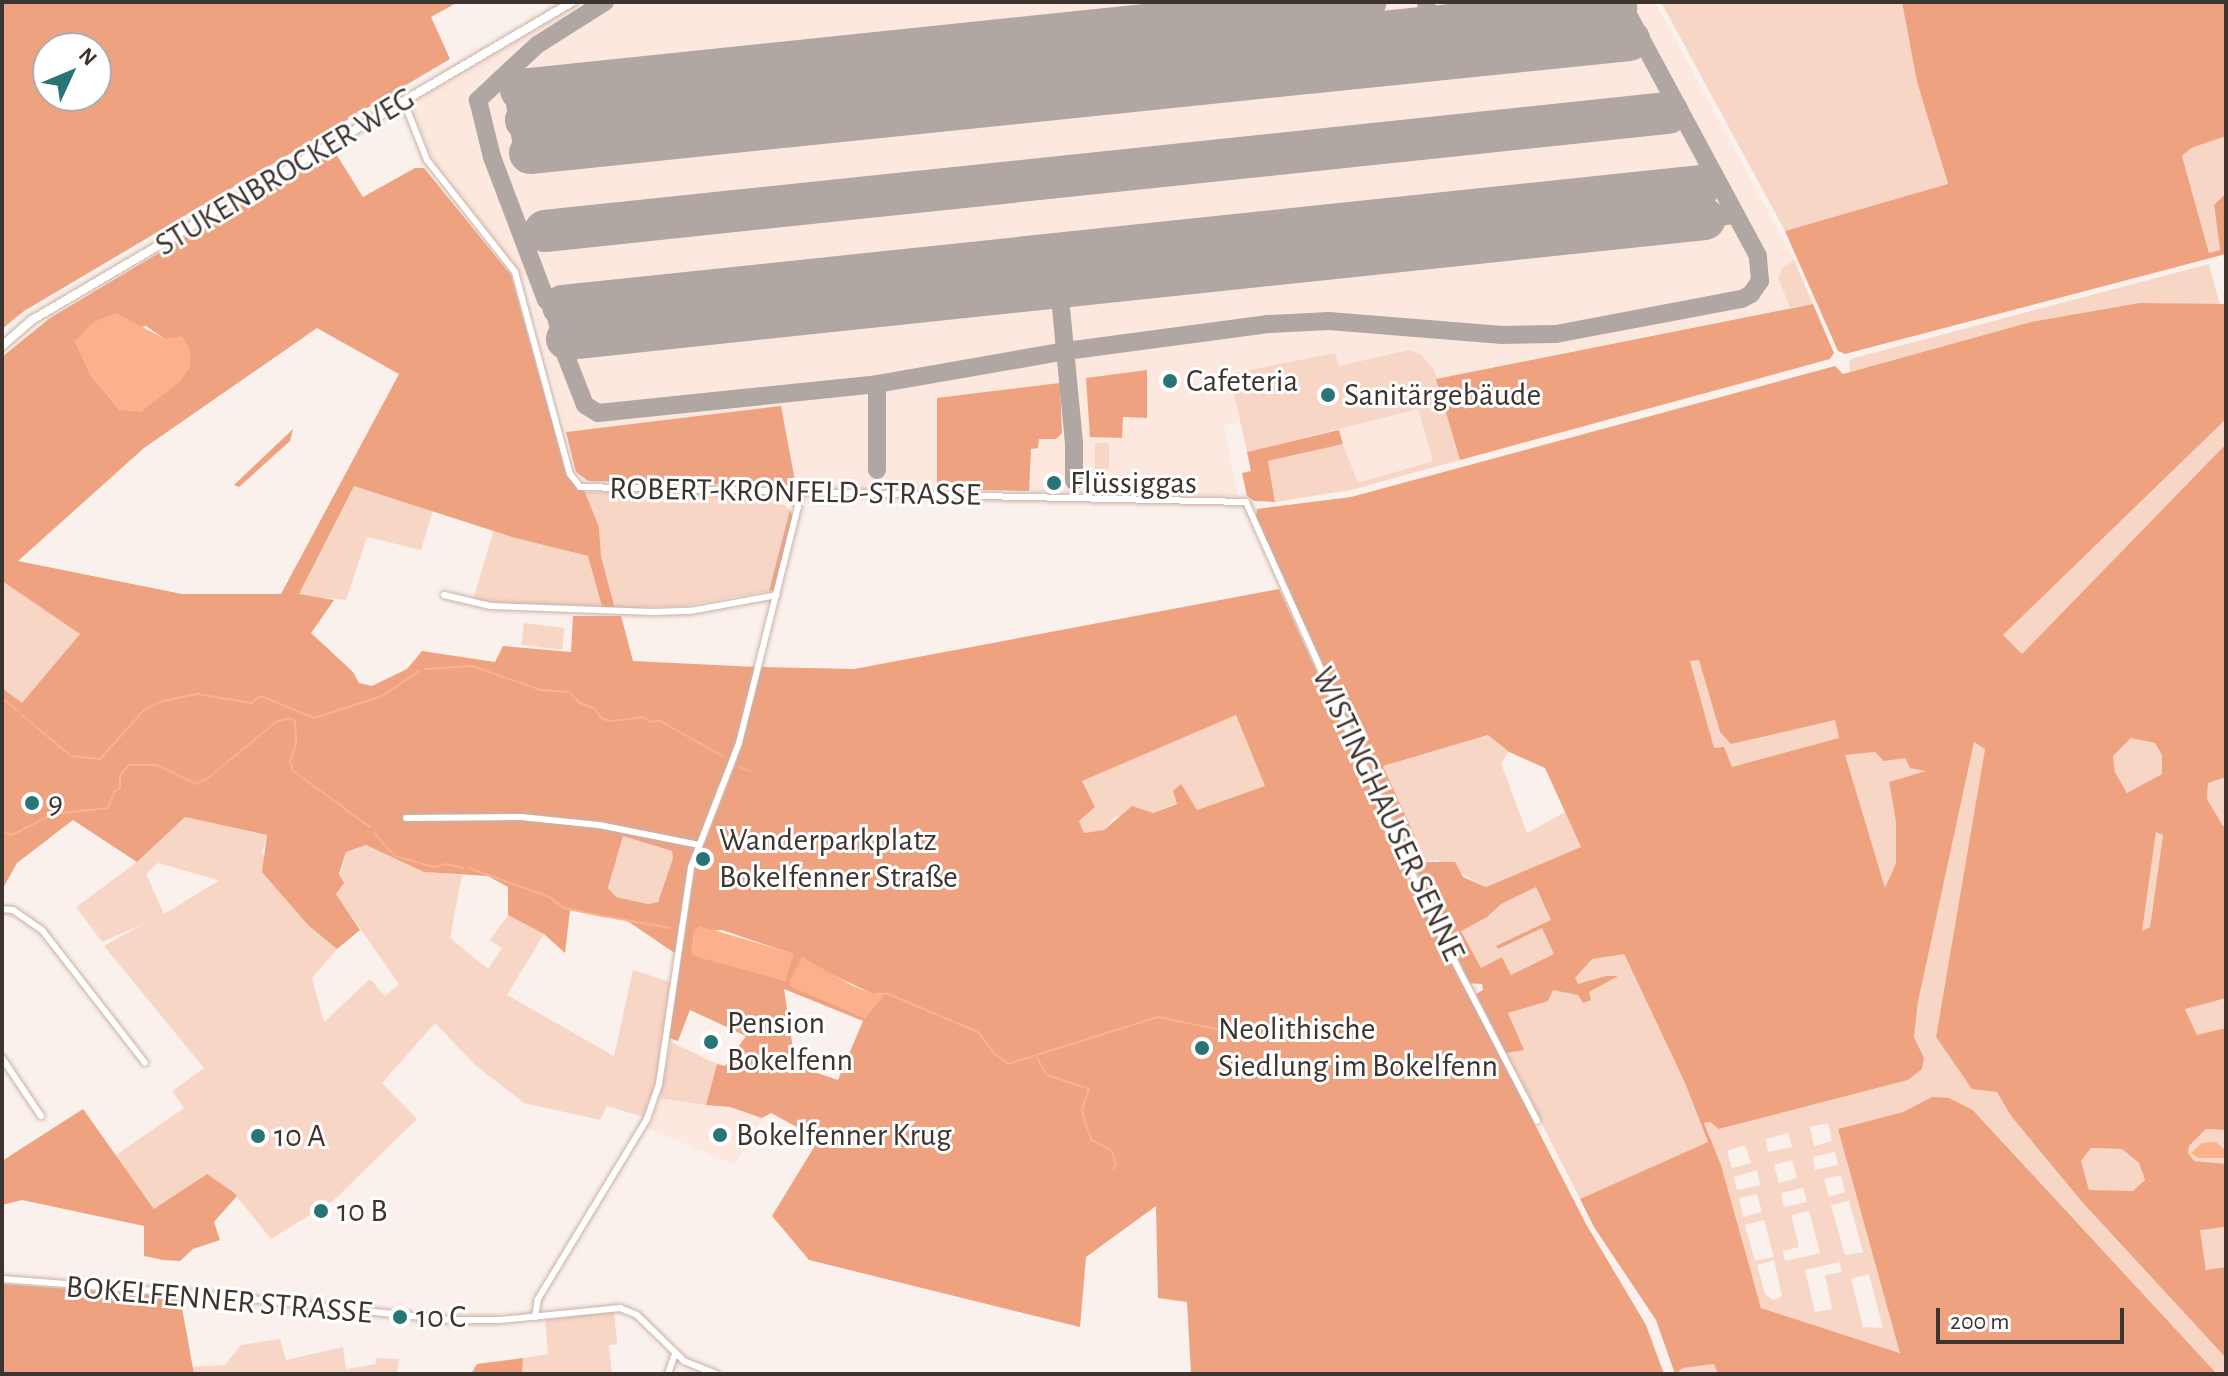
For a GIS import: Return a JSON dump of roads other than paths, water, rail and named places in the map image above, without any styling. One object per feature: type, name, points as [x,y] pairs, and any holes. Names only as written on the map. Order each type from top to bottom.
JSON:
[{"type":"street","name":"STUKENBROCKER WEG","points":[[2,346],[32,320],[572,2]]},
{"type":"street","name":"ROBERT-KRONFELD-STRASSE","points":[[404,102],[427,160],[515,272],[570,474],[577,484],[597,489],[1247,504]]},
{"type":"street","points":[[535,1317],[538,1299],[647,1119],[659,1084],[691,867],[739,743],[777,595],[799,492]]},
{"type":"street","name":"WISTINGHAUSER SENNE","points":[[1247,504],[1433,920],[1537,1121]]},
{"type":"street","points":[[444,595],[491,606],[551,611],[675,612],[777,595]]},
{"type":"street","points":[[406,818],[521,817],[599,825],[699,845]]},
{"type":"street","points":[[2,909],[13,910],[42,930],[145,1063]]},
{"type":"street","points":[[2,1058],[41,1116]]},
{"type":"street","name":"BOKELFENNER STRASSE","points":[[2,1279],[241,1298],[437,1320],[535,1317],[620,1308],[637,1315],[675,1354],[716,1374]]},
{"type":"street","points":[[668,1374],[675,1354]]},
{"type":"waterway","points":[[425,669],[472,666],[541,690],[569,692],[580,703],[595,709],[602,719],[612,721],[643,717],[651,722],[660,721],[723,756]]},
{"type":"waterway","points":[[22,715],[71,756],[100,759],[143,711],[159,702],[198,694],[251,703],[261,696],[314,718],[382,696],[419,671]]},
{"type":"waterway","points":[[2,698],[19,712]]},
{"type":"waterway","points":[[2,832],[12,835],[53,814],[108,808],[115,791],[120,788],[120,775],[129,765],[157,765],[196,784],[208,778],[276,722],[289,718],[295,721],[296,743],[290,762],[293,771],[370,827]]},
{"type":"waterway","points":[[740,767],[750,771]]},
{"type":"waterway","points":[[374,833],[395,856],[434,867],[446,864],[464,868]]},
{"type":"waterway","points":[[469,868],[549,897],[564,908],[607,917]]},
{"type":"waterway","points":[[609,917],[670,928]]},
{"type":"waterway","points":[[886,993],[978,1032],[993,1052],[1008,1064],[1158,1017],[1265,1039]]},
{"type":"waterway","points":[[1037,1058],[1047,1075],[1089,1089],[1082,1109],[1085,1123],[1092,1140],[1112,1151],[1116,1164],[1113,1169]]},
{"type":"place","name":"Cafeteria","points":[[1170,381]]},
{"type":"place","name":"Sanitärgebäude","points":[[1328,395]]},
{"type":"place","name":"Flüssiggas","points":[[1054,483]]},
{"type":"place","name":"9","points":[[32,803]]},
{"type":"place","name":"Wanderparkplatz Bokelfenner Straße","points":[[703,859]]},
{"type":"place","name":"Pension Bokelfenn","points":[[711,1042]]},
{"type":"place","name":"Neolithische Siedlung im Bokelfenn","points":[[1202,1048]]},
{"type":"place","name":"Bokelfenner Krug","points":[[720,1135]]},
{"type":"place","name":"10 A","points":[[258,1136]]},
{"type":"place","name":"10 B","points":[[321,1211]]},
{"type":"place","name":"10 C","points":[[400,1317]]}]
